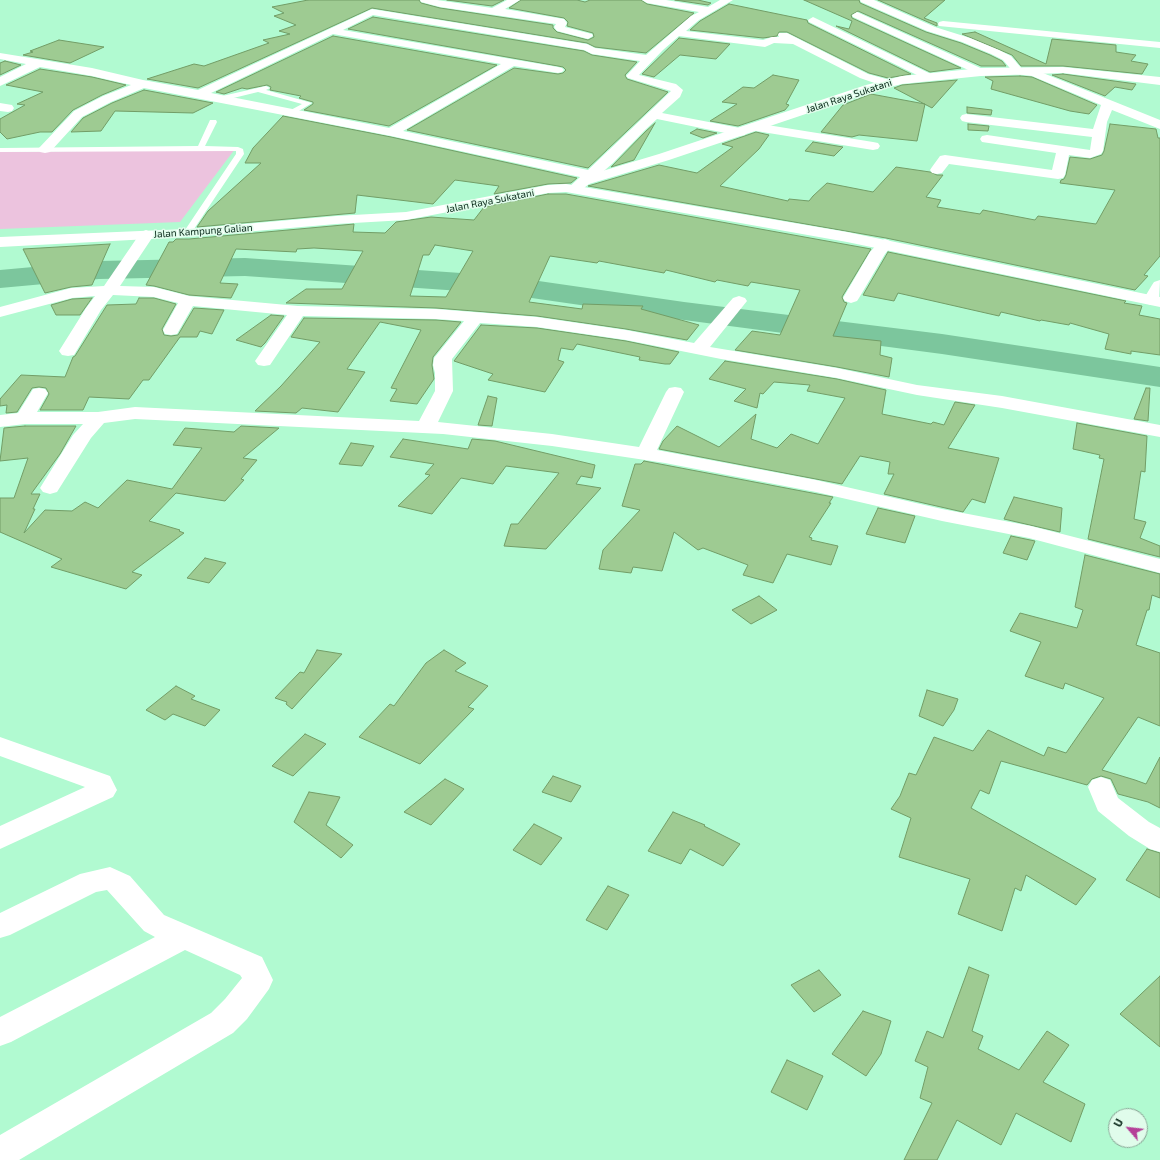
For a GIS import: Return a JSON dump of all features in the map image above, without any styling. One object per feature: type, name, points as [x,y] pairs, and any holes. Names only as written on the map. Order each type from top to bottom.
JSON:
[{"type":"street","points":[[494,11],[515,0]]},
{"type":"street","points":[[647,0],[708,10]]},
{"type":"street","points":[[0,56],[38,64],[92,72],[143,84],[391,132],[583,181],[608,160],[628,138],[655,115],[654,114],[676,94],[677,90],[672,87],[638,79],[632,76],[659,48],[708,10],[728,0]]},
{"type":"street","points":[[865,0],[931,29],[995,52],[1007,58],[1019,72],[1034,73],[1160,125]]},
{"type":"street","points":[[422,1],[560,21],[562,23],[559,27],[561,29],[602,38]]},
{"type":"street","points":[[380,13],[400,5]]},
{"type":"street","points":[[199,94],[280,57],[332,30],[370,13],[380,13],[587,47],[592,51],[648,59]]},
{"type":"street","points":[[857,14],[981,72]]},
{"type":"street","points":[[509,22],[525,15]]},
{"type":"street","points":[[813,20],[922,74],[964,63]]},
{"type":"street","points":[[910,20],[1160,45]]},
{"type":"street","points":[[830,38],[888,29]]},
{"type":"street","points":[[332,30],[558,70]]},
{"type":"street","points":[[678,33],[765,44],[772,40],[797,42],[814,41]]},
{"type":"street","points":[[783,35],[864,76],[886,83]]},
{"type":"street","points":[[645,46],[659,48]]},
{"type":"street","points":[[1143,48],[1160,50]]},
{"type":"street","points":[[391,132],[512,62]]},
{"type":"street","points":[[0,82],[38,64]]},
{"type":"street","name":"Jalan Raya Sukatani","points":[[406,216],[583,181],[755,128],[886,83],[922,74],[1063,70],[1160,81]]},
{"type":"street","points":[[45,149],[78,114],[143,84]]},
{"type":"street","points":[[987,140],[1090,154],[1094,153],[1096,151],[1101,122],[1108,103]]},
{"type":"street","points":[[655,115],[740,132]]},
{"type":"street","points":[[966,118],[1099,134]]},
{"type":"street","points":[[755,128],[873,146]]},
{"type":"street","points":[[937,170],[946,159],[1057,180],[1063,150]]},
{"type":"street","name":"Jalan Raya Sukatani","points":[[583,181],[1156,301]]},
{"type":"street","name":"Jalan Kampung Galian","points":[[0,242],[142,241],[187,233],[336,220],[406,216]]},
{"type":"street","points":[[68,351],[94,308],[114,284],[142,241]]},
{"type":"street","points":[[851,298],[878,252],[885,244]]},
{"type":"street","points":[[0,312],[71,293],[114,284],[188,301],[246,307],[298,311],[382,312],[537,322],[587,328],[837,373],[917,390],[1002,402],[1160,431]]},
{"type":"street","points":[[1156,301],[1160,284]]},
{"type":"street","points":[[171,330],[188,301]]},
{"type":"street","points":[[699,349],[734,307]]},
{"type":"street","points":[[264,361],[298,311]]},
{"type":"street","points":[[426,427],[444,391],[444,374],[442,365],[443,358],[476,317]]},
{"type":"street","points":[[645,454],[675,392]]},
{"type":"street","points":[[25,418],[39,393]]},
{"type":"street","points":[[0,421],[25,418],[98,418],[135,413],[426,427],[552,440],[645,454],[816,486],[942,515],[1031,532],[1160,566]]},
{"type":"street","points":[[50,488],[83,435],[98,418]]},
{"type":"street","points":[[0,746],[101,784],[104,790],[0,838]]},
{"type":"street","points":[[1101,787],[1107,804],[1139,830],[1160,841]]},
{"type":"street","points":[[0,926],[90,882],[110,878],[120,884],[154,923],[251,966],[258,980],[236,1009],[222,1023],[0,1153]]},
{"type":"street","points":[[0,1032],[184,936]]},
{"type":"lane","points":[[221,99],[272,87]]},
{"type":"lane","points":[[258,90],[308,103],[292,113]]},
{"type":"lane","points":[[200,149],[213,122]]},
{"type":"lane","points":[[0,150],[224,148],[240,151],[240,154],[187,233]]},
{"type":"shaded area","points":[[235,149],[180,222],[0,229],[0,152]]},
{"type":"building","points":[[308,0],[419,0],[421,3],[440,8],[553,25],[553,28],[557,32],[588,40],[594,37],[593,33],[567,26],[568,22],[564,18],[509,8],[521,0],[577,0],[585,2],[590,0],[641,0],[647,4],[694,13],[646,53],[595,47],[587,43],[372,8],[198,88],[147,79],[194,64],[204,66],[269,43],[263,40],[290,34],[279,31],[296,25],[274,16],[284,13],[272,7]]},
{"type":"building","points":[[447,0],[504,0],[492,6]]},
{"type":"building","points":[[675,0],[698,0],[711,3],[708,5]]},
{"type":"building","points":[[804,0],[859,0],[860,3],[926,32],[961,43],[990,55],[1002,61],[1006,66],[981,66],[858,11],[851,15],[852,18],[961,68],[930,72],[836,26],[849,29],[852,21]]},
{"type":"building","points":[[878,0],[945,0],[924,18],[937,23],[937,26]]},
{"type":"building","points":[[729,4],[807,20],[808,23],[911,74],[888,78],[869,73],[787,32],[779,32],[777,36],[763,38],[690,30],[700,21]]},
{"type":"building","points":[[373,17],[584,51],[592,55],[637,62],[625,75],[627,79],[668,92],[588,168],[407,130],[514,68],[558,74],[563,73],[566,70],[563,67],[558,66],[348,29]]},
{"type":"building","points":[[975,32],[1046,64],[1052,39],[1116,45],[1116,52],[1136,55],[1131,61],[1148,64],[1142,74],[1063,66],[1021,66],[1012,55],[962,34]]},
{"type":"building","points":[[333,36],[497,65],[389,126],[304,110],[313,104],[313,102],[299,98],[301,96],[270,90],[271,87],[267,85],[247,89],[242,88],[224,94],[216,92]]},
{"type":"building","points":[[679,38],[730,44],[716,59],[680,55],[654,77],[642,74]]},
{"type":"building","points":[[59,40],[104,47],[70,63],[23,55]]},
{"type":"building","points":[[5,61],[21,65],[0,75],[0,63]]},
{"type":"building","points":[[40,69],[92,77],[126,85],[73,110],[52,132],[40,132],[7,139],[0,132],[0,119],[25,105],[17,104],[43,92],[6,85]]},
{"type":"building","points":[[1063,74],[1136,84],[1132,90],[1115,87],[1105,96],[1052,75]]},
{"type":"building","points":[[773,75],[799,80],[786,104],[789,105],[785,110],[738,126],[710,121],[737,104],[722,102],[743,87],[754,88]]},
{"type":"building","points":[[985,77],[1032,77],[1097,105],[1089,114],[1070,111],[991,89],[993,81]]},
{"type":"building","points":[[957,80],[932,108],[894,88],[902,85]]},
{"type":"building","points":[[144,90],[213,103],[193,113],[115,111],[101,131],[71,132],[83,118],[112,103]]},
{"type":"building","points":[[871,94],[925,104],[917,141],[859,135],[852,137],[821,132],[843,105]]},
{"type":"building","points":[[967,107],[992,110],[991,115],[967,113]]},
{"type":"building","points":[[283,116],[391,137],[577,178],[571,183],[548,184],[494,194],[499,186],[455,180],[433,204],[357,195],[355,213],[197,227],[208,211],[261,163],[245,163],[253,148]]},
{"type":"building","points":[[655,123],[634,160],[611,167],[646,131]]},
{"type":"building","points":[[968,124],[989,126],[988,131],[968,130]]},
{"type":"building","points":[[1110,124],[1156,129],[1158,138],[1160,138],[1160,256],[1144,275],[1148,276],[1135,290],[886,238],[588,186],[659,165],[697,173],[733,147],[722,144],[756,132],[769,135],[759,149],[720,186],[788,201],[789,199],[809,201],[827,183],[873,192],[896,167],[943,175],[926,197],[941,200],[937,207],[980,214],[983,210],[1035,220],[1038,216],[1096,224],[1115,190],[1060,183],[1066,175],[1070,157],[1090,159],[1102,155]]},
{"type":"building","points":[[697,129],[717,133],[703,138],[690,133]]},
{"type":"building","points":[[813,142],[843,147],[834,156],[805,151]]},
{"type":"building","points":[[548,194],[566,194],[871,249],[842,297],[844,302],[847,303],[833,336],[881,341],[880,355],[892,358],[889,377],[735,350],[752,331],[780,335],[800,290],[751,282],[748,286],[717,280],[715,282],[666,270],[664,273],[599,261],[597,263],[550,256],[529,302],[582,309],[583,304],[643,306],[641,309],[699,325],[687,340],[626,329],[537,316],[436,308],[286,303],[306,289],[342,289],[363,251],[314,248],[297,249],[296,252],[236,249],[220,283],[238,284],[231,298],[189,295],[146,285],[169,242],[173,242],[176,239],[354,224],[353,232],[385,233],[396,222],[431,217],[474,220],[484,207]],"holes":[[[435,245],[473,251],[446,297],[410,296],[423,255],[429,255]]]},
{"type":"building","points":[[110,244],[92,285],[71,287],[45,293],[23,249]]},
{"type":"building","points":[[888,252],[1126,301],[1124,303],[1142,306],[1139,315],[1160,319],[1160,355],[1131,351],[1131,354],[1105,349],[1109,334],[1070,323],[1069,325],[1040,321],[1001,312],[999,316],[898,293],[894,301],[863,295]]},
{"type":"building","points":[[92,298],[80,315],[56,315],[51,305],[72,299]]},
{"type":"building","points":[[139,298],[154,298],[176,304],[162,329],[164,335],[171,336],[178,335],[194,308],[224,310],[212,334],[200,331],[197,337],[180,337],[149,380],[143,380],[129,399],[89,397],[83,410],[40,410],[49,394],[46,388],[39,387],[32,388],[17,412],[6,413],[7,405],[0,406],[0,399],[21,375],[65,377],[73,357],[107,305],[136,304]]},
{"type":"building","points":[[271,315],[284,316],[261,347],[236,340]]},
{"type":"building","points":[[304,318],[436,320],[461,322],[433,357],[432,365],[434,379],[417,404],[390,401],[397,389],[391,388],[421,330],[380,322],[347,369],[365,372],[338,412],[302,408],[296,413],[255,411],[281,386],[320,342],[291,337]]},
{"type":"building","points":[[481,325],[537,328],[626,341],[679,352],[670,364],[665,364],[639,360],[640,357],[577,344],[573,350],[561,348],[558,360],[564,362],[545,392],[488,380],[493,374],[454,361]]},
{"type":"building","points":[[725,361],[837,379],[886,390],[882,414],[931,424],[933,422],[944,425],[955,402],[975,405],[948,448],[999,458],[985,503],[972,499],[963,512],[884,494],[894,474],[888,474],[890,462],[860,456],[842,484],[659,449],[663,441],[677,426],[719,447],[756,414],[751,439],[777,448],[791,434],[818,444],[845,398],[807,391],[810,385],[774,382],[763,394],[760,393],[757,408],[734,401],[746,389],[709,379]]},
{"type":"building","points":[[1146,388],[1150,388],[1148,421],[1134,419]]},
{"type":"building","points":[[488,396],[497,398],[492,426],[478,425]]},
{"type":"building","points":[[1077,423],[1147,436],[1145,472],[1141,471],[1134,519],[1146,522],[1140,538],[1160,546],[1160,557],[1088,539],[1104,459],[1099,458],[1100,455],[1073,449]]},
{"type":"building","points":[[25,426],[76,426],[60,454],[31,494],[40,494],[24,533],[45,510],[72,511],[85,502],[98,508],[127,480],[172,489],[202,448],[173,445],[185,428],[234,432],[241,426],[279,428],[243,458],[257,460],[241,479],[244,480],[225,501],[176,493],[149,521],[180,530],[179,531],[184,533],[132,572],[142,575],[126,589],[51,567],[62,559],[0,532],[0,498],[14,498],[28,458],[0,461],[4,428]]},
{"type":"building","points":[[403,439],[468,449],[472,439],[495,441],[595,465],[592,478],[581,476],[576,484],[601,488],[546,549],[504,546],[511,524],[518,524],[559,473],[506,466],[493,484],[461,478],[432,514],[398,506],[430,475],[425,474],[434,464],[390,457]]},
{"type":"building","points":[[351,443],[374,446],[362,466],[339,464]]},
{"type":"building","points":[[644,461],[833,497],[829,503],[831,503],[809,537],[812,538],[811,540],[838,546],[831,565],[787,554],[773,583],[743,575],[748,565],[703,548],[698,550],[674,532],[662,571],[633,567],[631,573],[599,569],[603,550],[640,510],[622,506],[635,464],[641,464]]},
{"type":"building","points":[[1014,497],[1062,508],[1060,532],[1004,519]]},
{"type":"building","points":[[878,508],[915,516],[905,543],[866,534]]},
{"type":"building","points":[[1011,536],[1035,541],[1027,560],[1003,553]]},
{"type":"building","points":[[1085,555],[1160,574],[1160,598],[1152,595],[1149,610],[1147,610],[1136,645],[1160,653],[1160,726],[1138,717],[1102,770],[1146,784],[1160,757],[1160,808],[1148,802],[1118,794],[1111,779],[1101,776],[1092,779],[1087,785],[1001,761],[989,794],[980,790],[971,808],[1096,879],[1076,905],[1026,875],[1021,891],[1015,888],[1002,931],[958,914],[970,879],[899,857],[911,818],[891,809],[900,796],[909,773],[916,775],[934,737],[973,751],[988,730],[1044,756],[1048,747],[1066,753],[1104,698],[1065,683],[1063,689],[1025,676],[1041,642],[1010,631],[1020,613],[1077,628],[1083,610],[1075,607]]},
{"type":"building","points":[[205,558],[226,563],[209,583],[187,578]]},
{"type":"building","points":[[759,596],[777,610],[751,624],[732,610]]},
{"type":"building","points":[[317,650],[342,654],[292,709],[286,704],[287,702],[275,698],[300,672],[304,673]]},
{"type":"building","points":[[444,650],[466,663],[455,671],[488,686],[468,707],[474,709],[420,764],[359,737],[390,704],[394,706],[426,663]]},
{"type":"building","points":[[176,686],[195,696],[191,699],[220,710],[205,726],[173,714],[165,720],[146,710]]},
{"type":"building","points":[[927,690],[958,699],[954,710],[943,726],[919,716]]},
{"type":"building","points":[[305,734],[326,744],[293,776],[272,766]]},
{"type":"building","points":[[553,776],[581,786],[571,802],[542,792]]},
{"type":"building","points":[[445,779],[464,789],[431,825],[404,812]]},
{"type":"building","points":[[309,792],[340,797],[326,825],[353,845],[341,858],[294,822]]},
{"type":"building","points":[[673,812],[705,825],[704,826],[740,844],[723,866],[690,849],[681,864],[648,851]]},
{"type":"building","points":[[534,824],[562,838],[541,865],[513,850]]},
{"type":"building","points":[[1147,849],[1160,853],[1160,898],[1126,880]]},
{"type":"building","points":[[608,886],[629,895],[607,930],[586,920]]},
{"type":"building","points":[[969,967],[989,975],[972,1031],[983,1036],[978,1049],[1019,1070],[1047,1031],[1069,1045],[1043,1082],[1085,1104],[1071,1142],[1016,1113],[1001,1145],[957,1120],[937,1160],[904,1160],[932,1103],[920,1098],[928,1067],[915,1061],[927,1031],[943,1038]]},
{"type":"building","points":[[819,970],[841,995],[814,1012],[791,985]]},
{"type":"building","points":[[1160,976],[1160,1047],[1120,1014]]},
{"type":"building","points":[[863,1011],[891,1021],[881,1054],[866,1076],[832,1054]]},
{"type":"building","points":[[787,1060],[823,1076],[807,1110],[771,1092]]},
{"type":"waterway","points":[[0,279],[99,270],[245,267],[504,285],[684,311],[942,344],[1160,377]]}]
